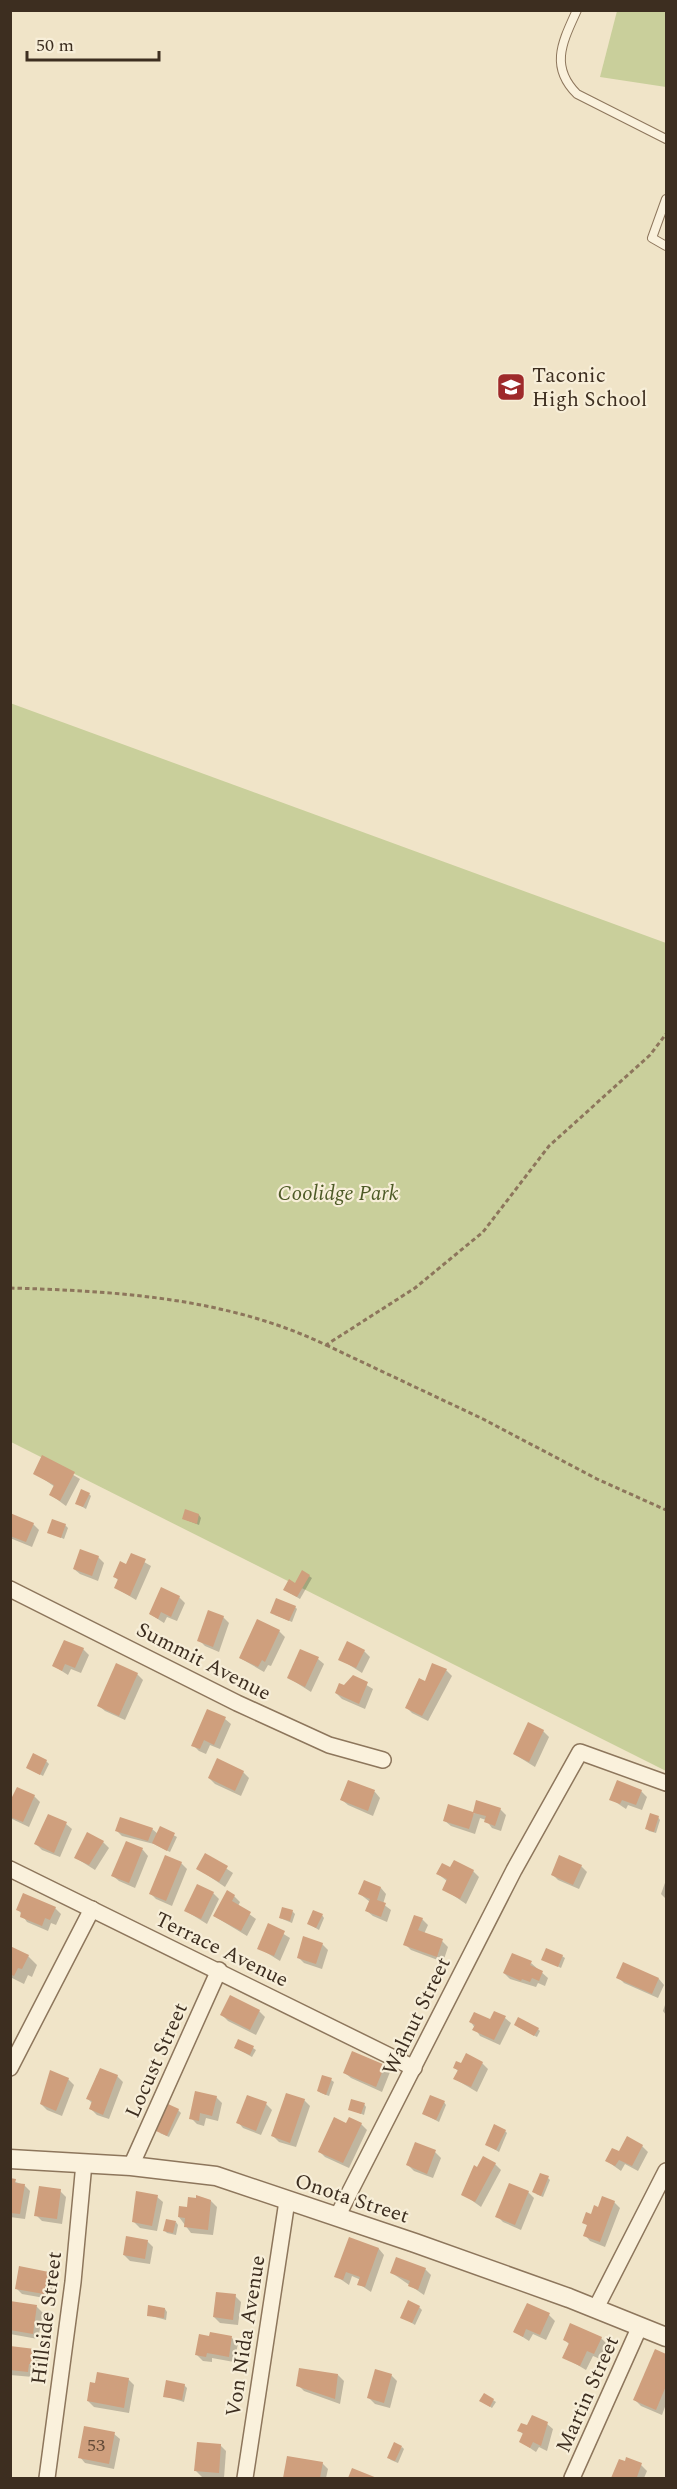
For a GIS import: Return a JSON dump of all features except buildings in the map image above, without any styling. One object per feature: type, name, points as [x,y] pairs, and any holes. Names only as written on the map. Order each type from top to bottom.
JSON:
[{"type":"street","name":"Summit Avenue","points":[[10,1589],[237,1703],[318,1740],[383,1760]]},
{"type":"street","name":"Walnut Street","points":[[337,2217],[460,1973],[580,1752],[666,1784]]},
{"type":"street","name":"Terrace Avenue","points":[[10,1869],[414,2068]]},
{"type":"street","points":[[10,2068],[92,1909]]},
{"type":"street","name":"Locust Street","points":[[131,2166],[219,1970]]},
{"type":"street","name":"Onota Street","points":[[10,2158],[131,2166],[216,2176],[596,2308],[666,2337]]},
{"type":"street","name":"Hillside Street","points":[[47,2478],[73,2282],[84,2163]]},
{"type":"street","points":[[596,2308],[666,2171]]},
{"type":"street","name":"Von Nida Avenue","points":[[244,2478],[287,2201]]},
{"type":"street","name":"Martin Street","points":[[572,2478],[640,2326]]},
{"type":"lane","points":[[577,10],[560,47],[562,69],[569,86],[577,94],[666,139]]},
{"type":"lane","points":[[666,199],[652,238],[666,246]]},
{"type":"path","points":[[326,1345],[414,1288],[483,1232],[549,1146],[650,1055],[666,1034]]},
{"type":"path","points":[[10,1288],[176,1300],[236,1310],[326,1345],[483,1419],[597,1479],[666,1510]]},
{"type":"green space","points":[[617,11],[666,11],[666,87],[600,77]]},
{"type":"green space","name":"Coolidge Park","points":[[10,703],[666,943],[666,1771],[11,1442]]},
{"type":"place","name":"Taconic High School","points":[[511,387]]}]
